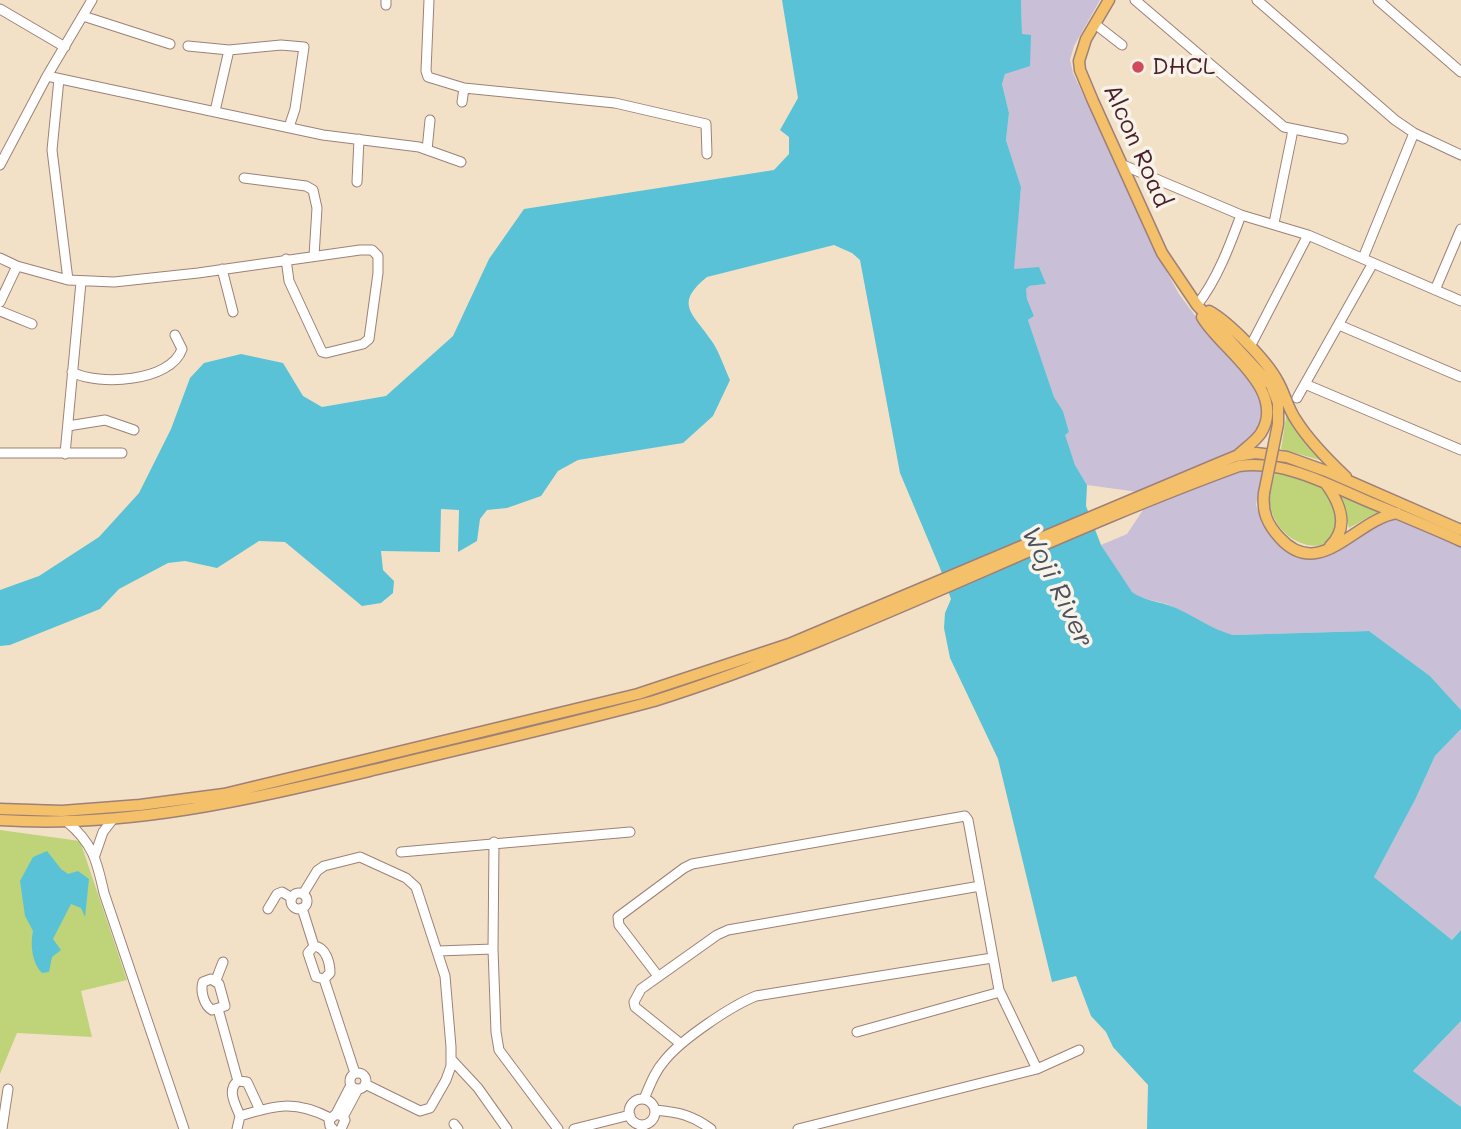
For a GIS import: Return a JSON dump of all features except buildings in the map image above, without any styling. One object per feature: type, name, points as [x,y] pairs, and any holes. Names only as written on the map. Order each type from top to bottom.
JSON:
[{"type":"main road","name":"Alcon Road","points":[[1110,0],[1082,51],[1080,70],[1162,253],[1197,304]]},
{"type":"main road","points":[[1197,304],[1271,385],[1278,403],[1279,424],[1264,493],[1265,516],[1279,537],[1296,551],[1323,552],[1338,546],[1374,521],[1397,513]]},
{"type":"main road","points":[[1197,304],[1210,329],[1254,377],[1267,407],[1267,418],[1261,432],[1236,456]]},
{"type":"main road","points":[[1197,304],[1222,319],[1269,369],[1277,379],[1290,411],[1303,430],[1352,484]]},
{"type":"main road","points":[[0,820],[113,819],[228,804],[654,701],[764,662],[927,590],[1143,500],[1236,456],[1256,453],[1287,457],[1461,530]]},
{"type":"main road","points":[[1143,500],[1250,464],[1292,471],[1461,541]]},
{"type":"main road","points":[[1323,552],[1337,538],[1342,523],[1336,499],[1326,484]]},
{"type":"main road","points":[[0,809],[62,811],[140,805],[224,794],[531,722],[638,694],[739,663],[927,590]]},
{"type":"street","points":[[0,165],[47,76],[92,0]]},
{"type":"street","points":[[429,0],[428,77],[464,88],[615,103],[706,124],[707,154]]},
{"type":"street","points":[[1135,0],[1284,127],[1343,138]]},
{"type":"street","points":[[1257,0],[1395,120],[1415,133],[1461,155]]},
{"type":"street","points":[[1378,0],[1461,72]]},
{"type":"street","points":[[0,9],[65,47]]},
{"type":"street","points":[[83,16],[170,44]]},
{"type":"street","points":[[1096,24],[1122,45]]},
{"type":"street","points":[[188,46],[229,50],[281,45],[304,47],[295,109],[289,127]]},
{"type":"street","points":[[215,111],[229,50]]},
{"type":"street","points":[[47,76],[323,135],[427,150],[461,162]]},
{"type":"street","points":[[59,79],[52,150],[68,280]]},
{"type":"street","points":[[462,102],[464,88]]},
{"type":"street","points":[[427,150],[430,120]]},
{"type":"street","points":[[1274,223],[1293,130]]},
{"type":"street","points":[[1363,258],[1415,133]]},
{"type":"street","points":[[357,181],[359,139]]},
{"type":"street","points":[[1123,165],[1241,215],[1308,235],[1461,301]]},
{"type":"street","points":[[244,178],[306,186],[313,190],[317,208],[314,256]]},
{"type":"street","points":[[1197,304],[1204,296],[1241,215]]},
{"type":"street","points":[[1435,290],[1461,229]]},
{"type":"street","points":[[1252,343],[1308,235]]},
{"type":"street","points":[[0,258],[17,266],[68,280],[114,282],[222,269],[286,259],[360,250],[376,252],[378,273],[369,339],[363,344],[322,352],[289,281],[286,259]]},
{"type":"street","points":[[1297,398],[1373,263]]},
{"type":"street","points":[[0,302],[17,266]]},
{"type":"street","points":[[222,269],[233,312]]},
{"type":"street","points":[[65,454],[81,282]]},
{"type":"street","points":[[0,311],[32,324]]},
{"type":"street","points":[[1339,325],[1461,377]]},
{"type":"street","points":[[72,372],[84,379],[150,376],[170,364],[180,354],[182,349],[175,335]]},
{"type":"street","points":[[1305,384],[1461,450]]},
{"type":"street","points":[[68,426],[104,420],[134,430]]},
{"type":"street","points":[[0,453],[122,453]]},
{"type":"street","points":[[658,976],[619,925],[618,917],[692,864],[965,816],[968,820],[1000,992],[1037,1069]]},
{"type":"street","points":[[95,855],[103,832],[113,819]]},
{"type":"street","points":[[66,821],[81,834],[95,855],[104,892],[181,1128]]},
{"type":"street","points":[[401,852],[630,832]]},
{"type":"street","points":[[494,842],[493,949],[499,1050],[558,1129]]},
{"type":"street","points":[[303,894],[317,871],[324,866],[360,857],[406,878],[416,887],[438,950],[448,993],[451,1066],[436,1100],[425,1110],[412,1108],[358,1086],[350,1078],[355,1073]]},
{"type":"street","points":[[681,1044],[635,1007],[634,1002],[641,989],[728,930],[980,886]]},
{"type":"street","points":[[268,909],[277,894],[282,892],[292,898]]},
{"type":"street","points":[[292,898],[297,893],[303,894]]},
{"type":"street","points":[[302,908],[307,902],[303,894]]},
{"type":"street","points":[[292,898],[293,906],[302,908]]},
{"type":"street","points":[[302,908],[314,946]]},
{"type":"street","points":[[314,946],[324,951],[327,960],[330,973],[324,979]]},
{"type":"street","points":[[314,946],[308,953],[313,973],[324,979]]},
{"type":"street","points":[[438,950],[493,949]]},
{"type":"street","points":[[630,1115],[632,1104],[644,1099],[665,1058],[743,1001],[756,996],[992,958]]},
{"type":"street","points":[[216,980],[203,982],[201,989],[208,1007],[212,1010],[225,1006],[216,980],[223,962]]},
{"type":"street","points":[[324,979],[355,1073]]},
{"type":"street","points":[[857,1032],[1000,992]]},
{"type":"street","points":[[218,1009],[238,1081]]},
{"type":"street","points":[[798,1129],[1037,1069],[1079,1050]]},
{"type":"street","points":[[451,1059],[478,1088],[508,1129]]},
{"type":"street","points":[[333,1122],[366,1079],[363,1074],[355,1073]]},
{"type":"street","points":[[238,1081],[250,1086],[260,1110]]},
{"type":"street","points":[[237,1129],[240,1116],[231,1091],[238,1081]]},
{"type":"street","points":[[2,1129],[8,1090]]},
{"type":"street","points":[[630,1115],[638,1123],[647,1126],[653,1118],[654,1110],[650,1102],[644,1099]]},
{"type":"street","points":[[240,1116],[287,1105],[299,1106],[311,1108],[333,1122],[345,1123],[341,1129]]},
{"type":"street","points":[[654,1110],[681,1112],[711,1129]]},
{"type":"street","points":[[574,1129],[630,1115]]},
{"type":"shaded area","points":[[1021,0],[1100,0],[1074,46],[1070,60],[1073,73],[1179,294],[1252,385],[1262,408],[1258,430],[1238,449],[1138,492],[1087,485],[1075,465],[1064,434],[1069,432],[1063,411],[1054,397],[1028,320],[1034,316],[1025,289],[1046,284],[1013,269],[1021,187],[1006,140],[1009,113],[1002,84],[1005,74],[1031,36],[1022,35]]},
{"type":"shaded area","points":[[1233,471],[1262,471],[1256,505],[1262,524],[1282,547],[1295,556],[1322,558],[1373,525],[1394,518],[1461,547],[1461,710],[1430,676],[1369,631],[1233,635],[1167,604],[1138,597],[1131,592],[1101,545],[1127,534],[1143,510]]},
{"type":"shaded area","points":[[1461,729],[1461,930],[1452,940],[1374,877],[1435,756]]},
{"type":"shaded area","points":[[1461,1021],[1461,1107],[1413,1071]]},
{"type":"green space","points":[[1287,411],[1323,461],[1281,449]]},
{"type":"green space","points":[[1275,472],[1295,476],[1326,490],[1337,515],[1336,530],[1330,540],[1321,545],[1309,545],[1296,541],[1284,532],[1275,520],[1270,504]]},
{"type":"green space","points":[[1340,495],[1377,510],[1378,512],[1349,528]]},
{"type":"green space","points":[[0,830],[80,841],[127,980],[81,991],[92,1037],[17,1033],[0,1074]]},
{"type":"water","name":"Woji River","points":[[782,0],[1021,0],[1022,34],[1031,35],[1030,66],[1005,74],[1002,84],[1009,113],[1006,140],[1021,187],[1014,269],[1039,267],[1046,284],[1029,286],[1026,289],[1034,316],[1028,320],[1054,397],[1063,411],[1069,432],[1065,435],[1075,465],[1087,485],[1086,506],[1101,545],[1132,592],[1145,599],[1176,608],[1233,635],[1369,631],[1430,676],[1461,710],[1461,729],[1435,756],[1374,877],[1452,940],[1461,930],[1461,1021],[1413,1071],[1461,1107],[1461,1129],[1147,1129],[1148,1085],[1113,1047],[1106,1032],[1091,1016],[1076,976],[1052,982],[998,759],[950,658],[944,628],[945,613],[951,599],[900,473],[860,260],[834,245],[707,277],[697,286],[691,294],[690,308],[714,344],[730,380],[713,416],[683,443],[578,460],[558,471],[541,496],[507,508],[487,510],[480,519],[477,541],[458,552],[459,510],[441,509],[440,552],[381,551],[383,570],[394,581],[393,593],[381,603],[362,606],[285,542],[259,541],[217,568],[185,561],[168,563],[119,589],[100,609],[10,645],[0,646],[0,590],[39,576],[99,537],[139,493],[171,429],[190,378],[204,363],[241,354],[283,363],[303,396],[322,407],[386,396],[453,336],[489,259],[524,209],[774,170],[789,154],[789,137],[780,130],[798,98]]},
{"type":"water","points":[[47,851],[68,874],[78,871],[89,879],[85,917],[81,908],[71,904],[53,939],[61,950],[52,957],[49,972],[42,973],[33,954],[33,931],[25,916],[20,881],[33,857]]},
{"type":"place","name":"DHCL","points":[[1138,67]]}]
